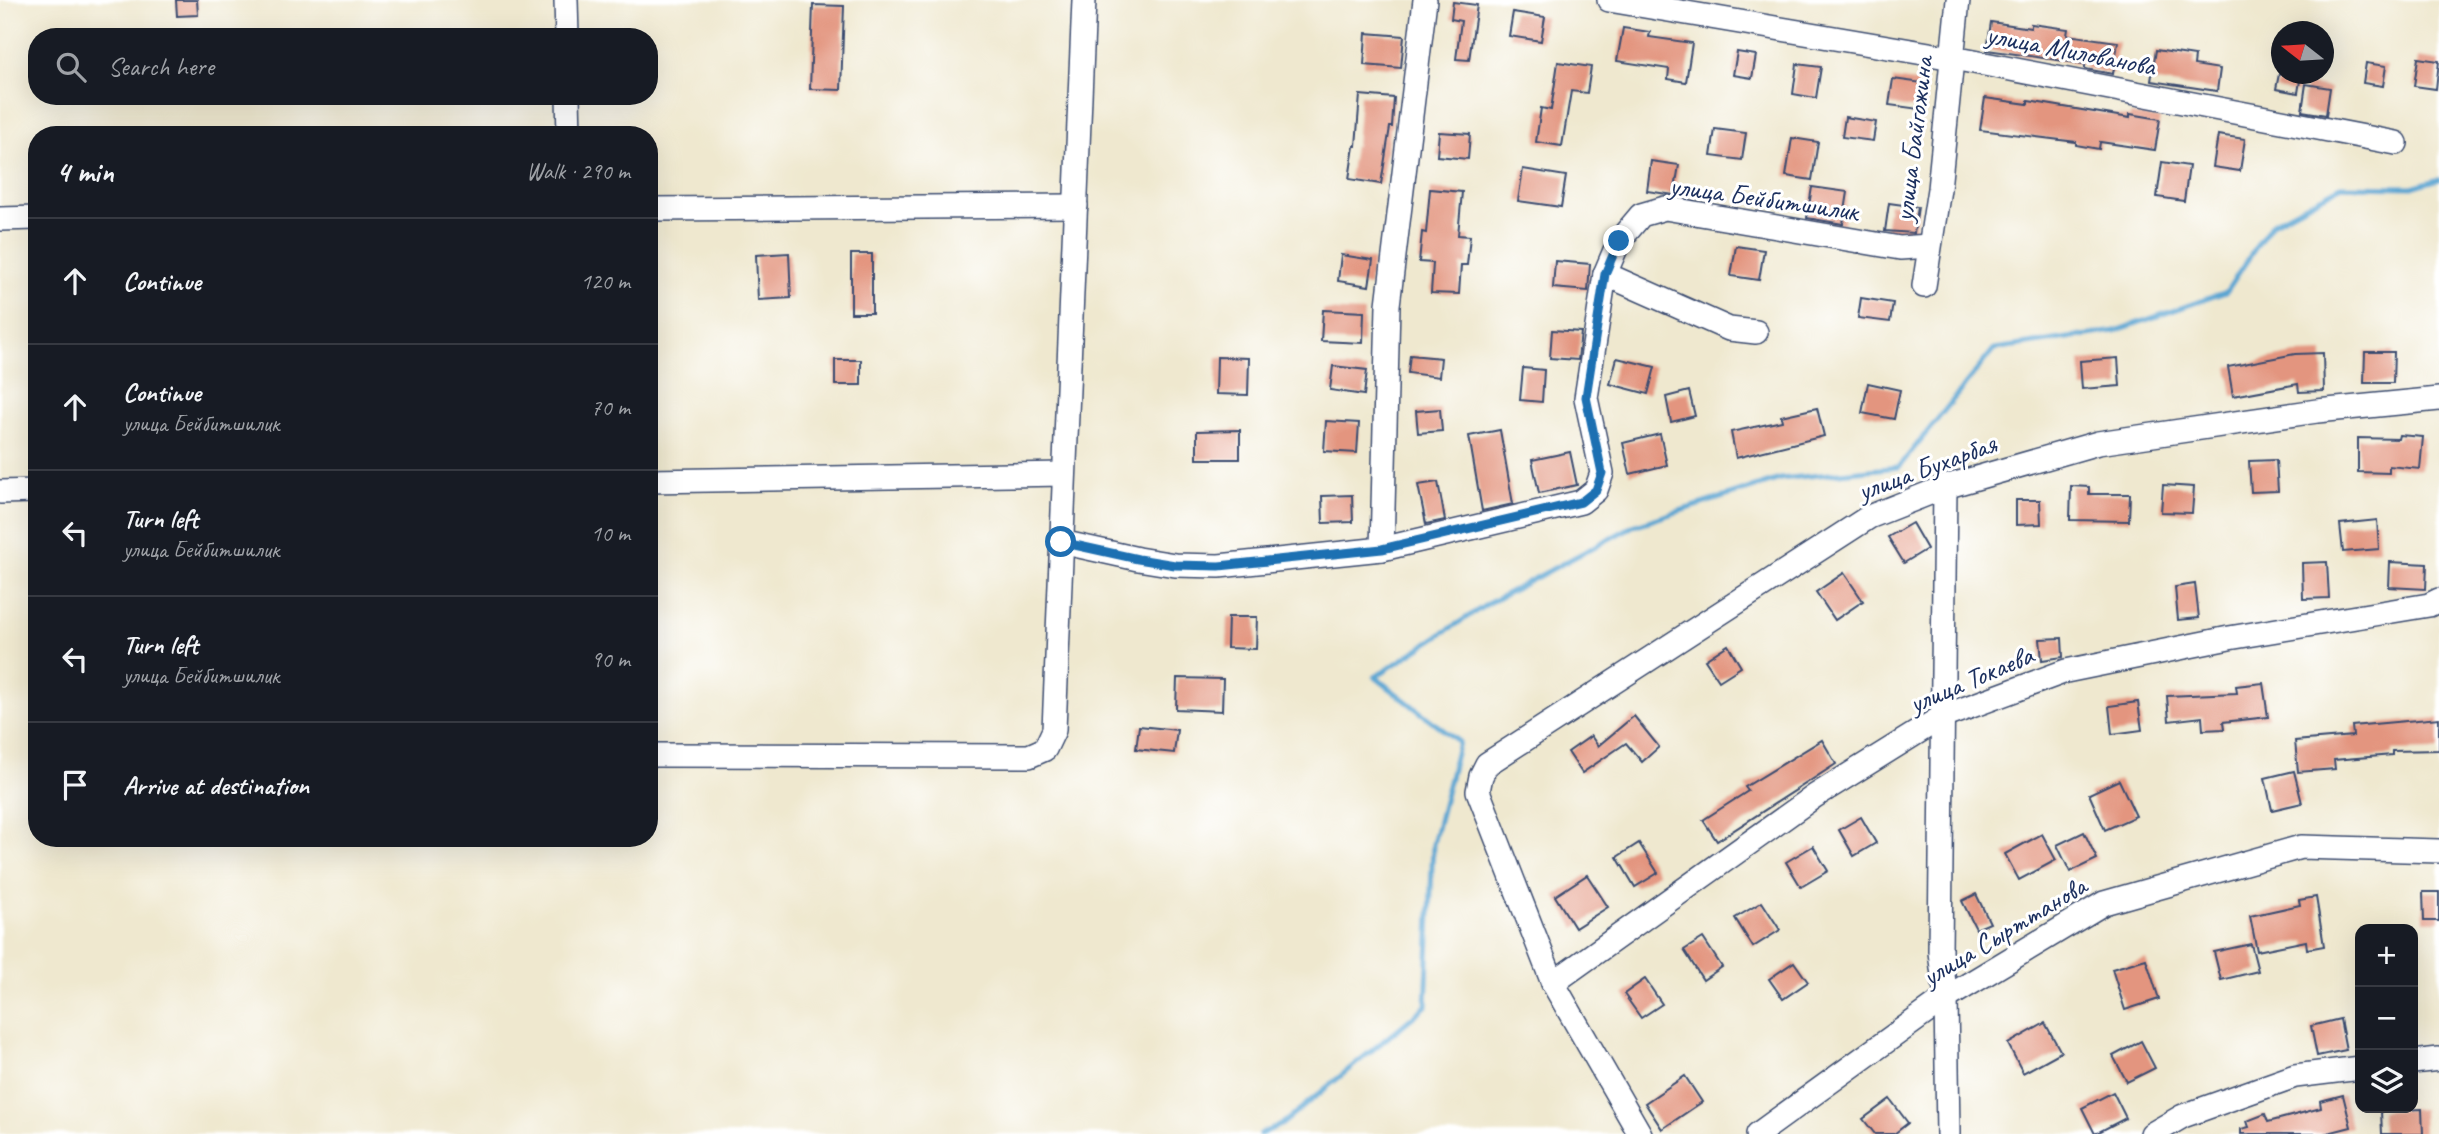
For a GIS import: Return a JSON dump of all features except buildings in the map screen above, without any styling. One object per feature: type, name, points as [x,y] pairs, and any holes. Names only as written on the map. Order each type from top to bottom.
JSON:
[{"type":"street","points":[[566,0],[567,28]]},
{"type":"street","points":[[658,755],[1029,756],[1045,749],[1054,730],[1084,0]]},
{"type":"street","points":[[1382,549],[1388,305],[1425,0]]},
{"type":"street","name":"улица Милованова","points":[[1609,0],[1953,58],[2396,143]]},
{"type":"street","name":"улица Байгожина","points":[[1924,286],[1939,189],[1958,0]]},
{"type":"street","points":[[568,105],[569,126]]},
{"type":"street","points":[[658,209],[1076,206]]},
{"type":"street","name":"улица Бейбитшилик","points":[[1061,542],[1175,565],[1219,566],[1382,549],[1581,502],[1596,490],[1602,473],[1586,397],[1605,274],[1619,241],[1641,215],[1665,208],[1900,248],[1929,246]]},
{"type":"street","points":[[0,219],[28,218]]},
{"type":"street","points":[[1605,274],[1730,339],[1756,332]]},
{"type":"street","name":"улица Бухарбая","points":[[1553,983],[1478,791],[1480,776],[1487,764],[1773,577],[1870,517],[1945,487],[2098,443],[2317,411],[2439,399]]},
{"type":"street","points":[[658,481],[1064,474]]},
{"type":"street","points":[[1945,487],[1940,952],[1947,998],[1948,1134]]},
{"type":"street","points":[[0,492],[28,491]]},
{"type":"street","name":"улица Токаева","points":[[1553,983],[1815,796],[1942,717],[2066,671],[2439,600]]},
{"type":"street","name":"улица Сырттанова","points":[[1758,1134],[1947,998],[2104,903],[2301,847],[2439,850]]},
{"type":"street","points":[[1553,983],[1640,1134]]},
{"type":"street","points":[[2418,1061],[2439,1059]]},
{"type":"street","points":[[2152,1134],[2183,1116],[2295,1076],[2355,1069]]},
{"type":"waterway","points":[[1260,1134],[1281,1125],[1426,1006],[1433,844],[1459,742],[1375,677],[1489,603],[1633,526],[1780,479],[1899,467],[1994,349],[2115,331],[2226,292],[2272,223],[2341,186],[2412,187],[2439,179]]},
{"type":"route","points":[[1061,542],[1175,565],[1219,566],[1382,549],[1581,502],[1596,490],[1602,473],[1586,397],[1605,274],[1619,241]]}]
